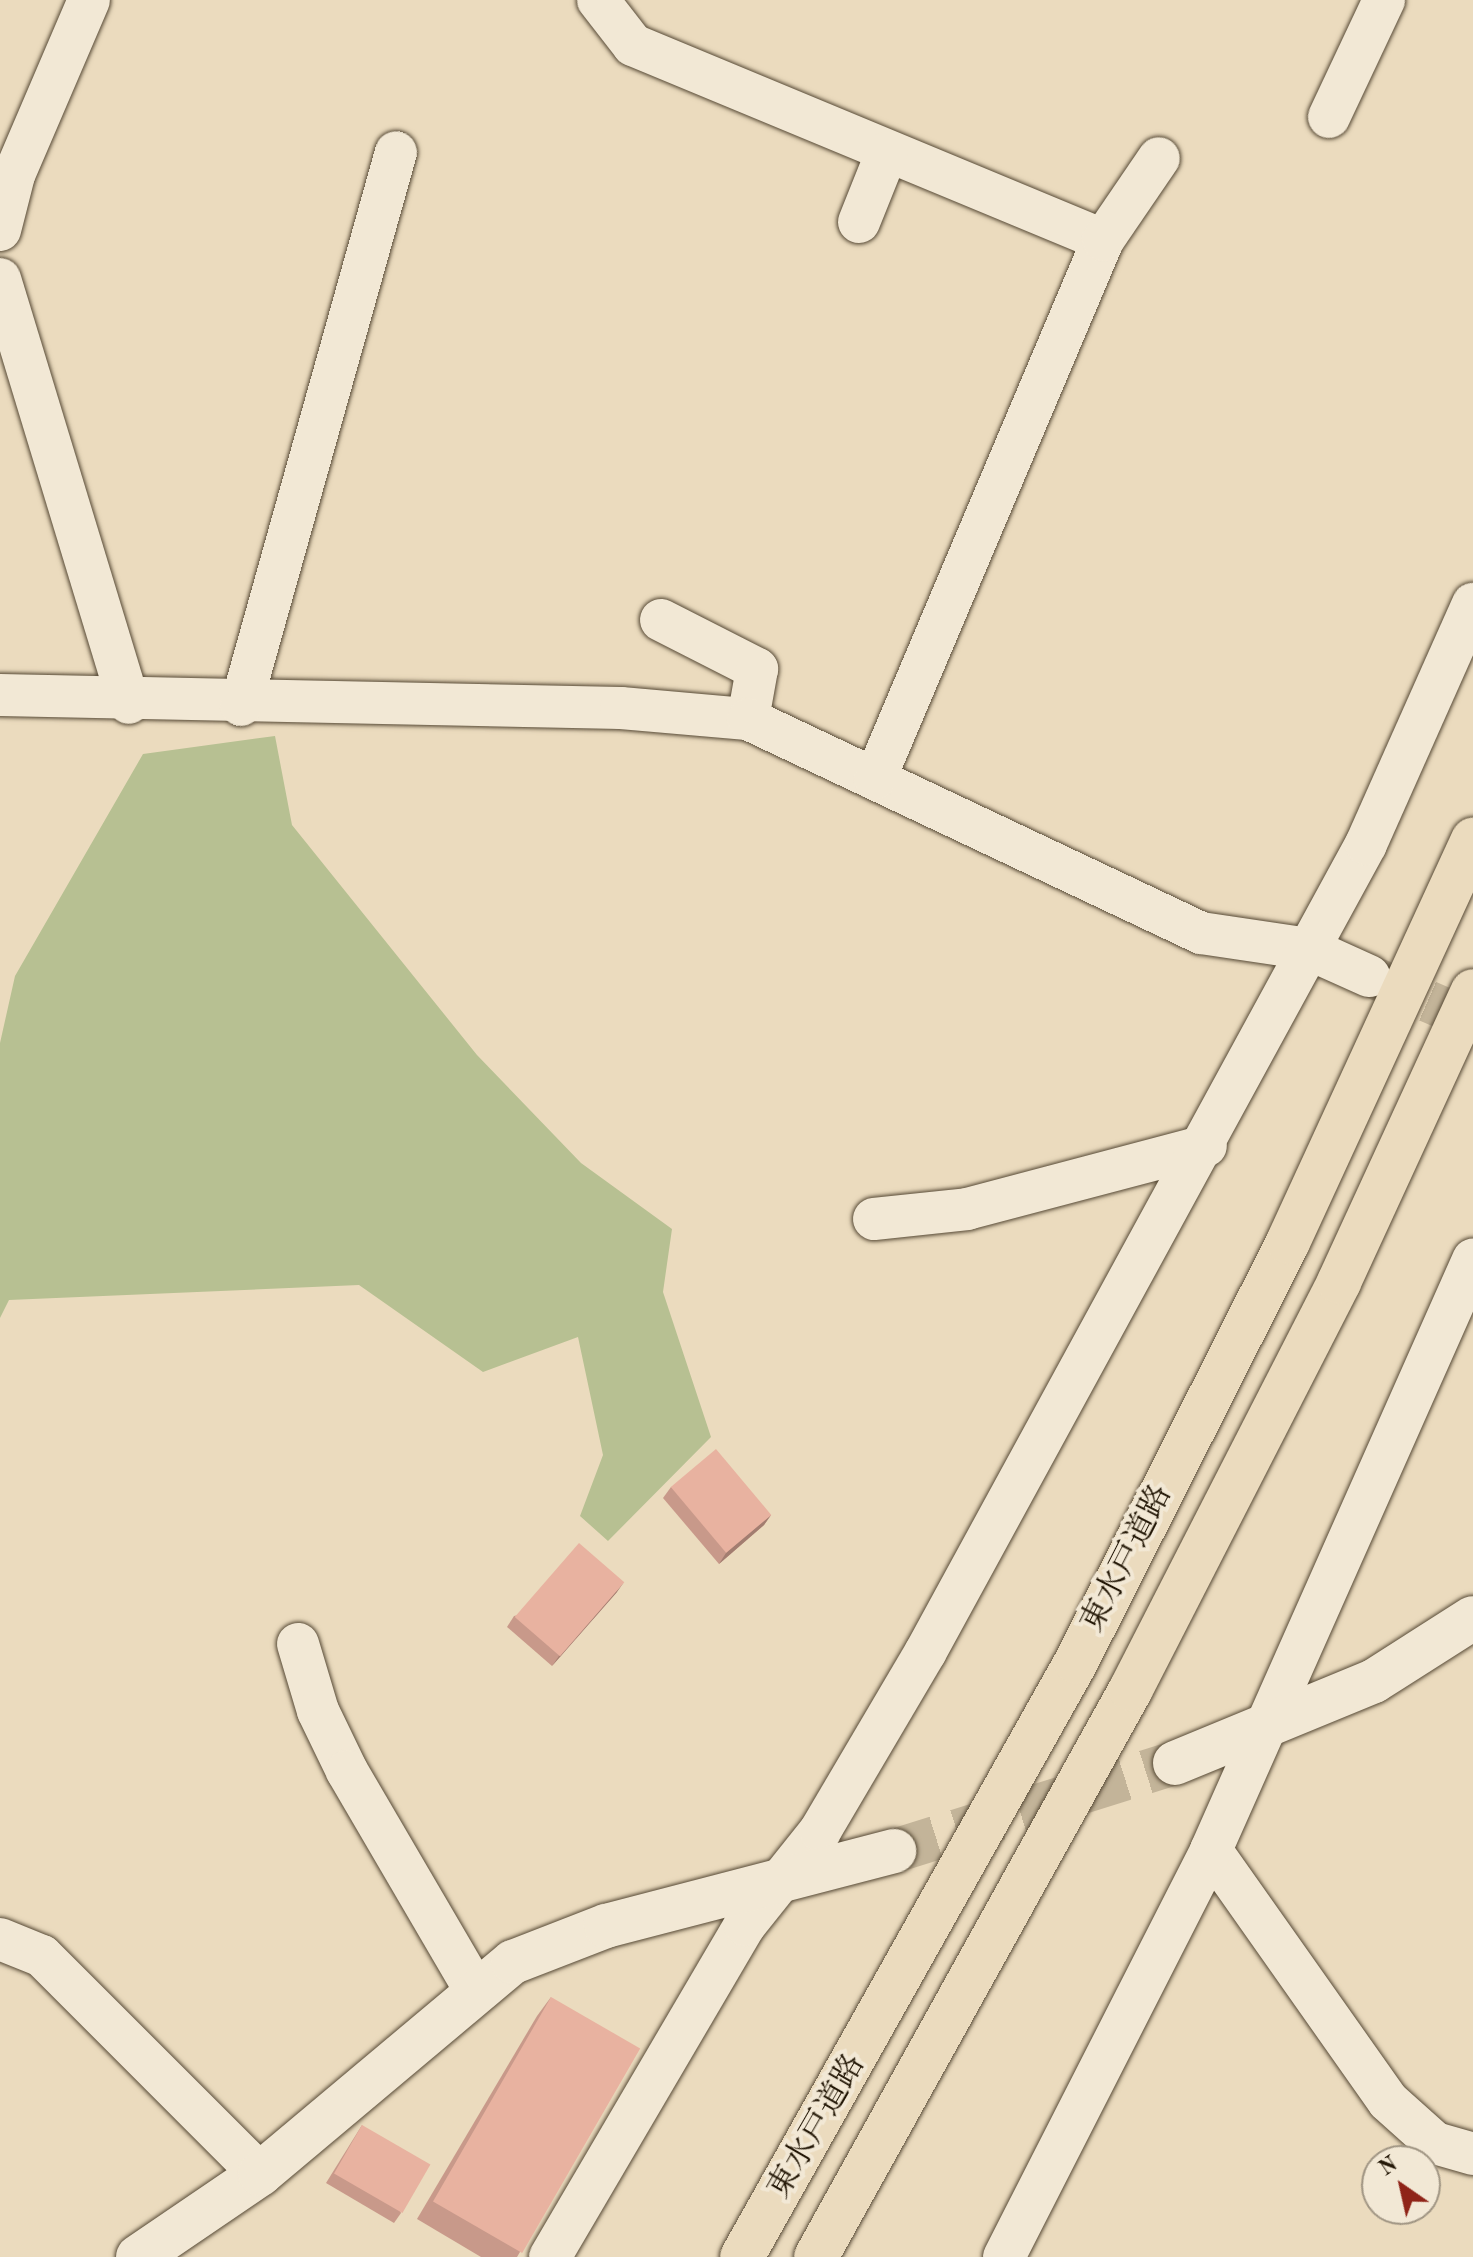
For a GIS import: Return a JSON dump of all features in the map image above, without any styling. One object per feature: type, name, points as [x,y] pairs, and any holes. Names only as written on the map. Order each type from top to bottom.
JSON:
[{"type":"highway","name":"東水戸道路","points":[[742,2257],[1076,1662],[1288,1242],[1473,839]]},
{"type":"highway","name":"東水戸道路","points":[[816,2257],[1131,1689],[1339,1282],[1473,991]]},
{"type":"street","points":[[0,230],[14,175],[89,0]]},
{"type":"street","points":[[598,0],[633,45],[887,152],[978,183],[1103,240]]},
{"type":"street","points":[[1329,117],[1384,0]]},
{"type":"street","points":[[241,705],[396,152]]},
{"type":"street","points":[[859,222],[887,152]]},
{"type":"street","points":[[875,779],[1103,240],[1159,158]]},
{"type":"street","points":[[0,279],[129,703]]},
{"type":"street","points":[[550,2257],[745,1925],[820,1831],[925,1653],[1206,1146],[1373,831],[1473,604]]},
{"type":"street","points":[[661,620],[757,669],[748,719]]},
{"type":"street","points":[[0,695],[129,703],[621,708],[748,719],[1201,933],[1309,949],[1369,976]]},
{"type":"street","points":[[874,1219],[967,1209],[1206,1146]]},
{"type":"street","points":[[1004,2257],[1211,1850],[1260,1732],[1473,1260]]},
{"type":"street","points":[[1175,1763],[1260,1732],[1374,1681],[1473,1618]]},
{"type":"street","points":[[298,1644],[318,1711],[347,1771],[476,1992]]},
{"type":"street","points":[[1211,1850],[1388,2101],[1435,2143],[1473,2154]]},
{"type":"street","points":[[138,2257],[260,2174],[476,1992],[551,1943],[894,1851]]},
{"type":"street","points":[[0,1939],[42,1956],[260,2174]]},
{"type":"green space","points":[[275,736],[292,825],[477,1055],[581,1163],[672,1229],[663,1292],[711,1437],[608,1541],[580,1516],[603,1455],[578,1337],[483,1372],[359,1285],[9,1300],[0,1318],[0,1043],[15,976],[143,754]]},
{"type":"building","points":[[716,1449],[771,1515],[726,1553],[671,1487]]},
{"type":"building","points":[[579,1543],[624,1582],[560,1656],[515,1617]]},
{"type":"building","points":[[551,1997],[640,2048],[522,2253],[433,2201]]},
{"type":"building","points":[[362,2125],[430,2164],[402,2213],[334,2173]]},
{"type":"tunnel","points":[[1370,976],[1473,1021]]},
{"type":"tunnel","points":[[894,1851],[1175,1763]]}]
